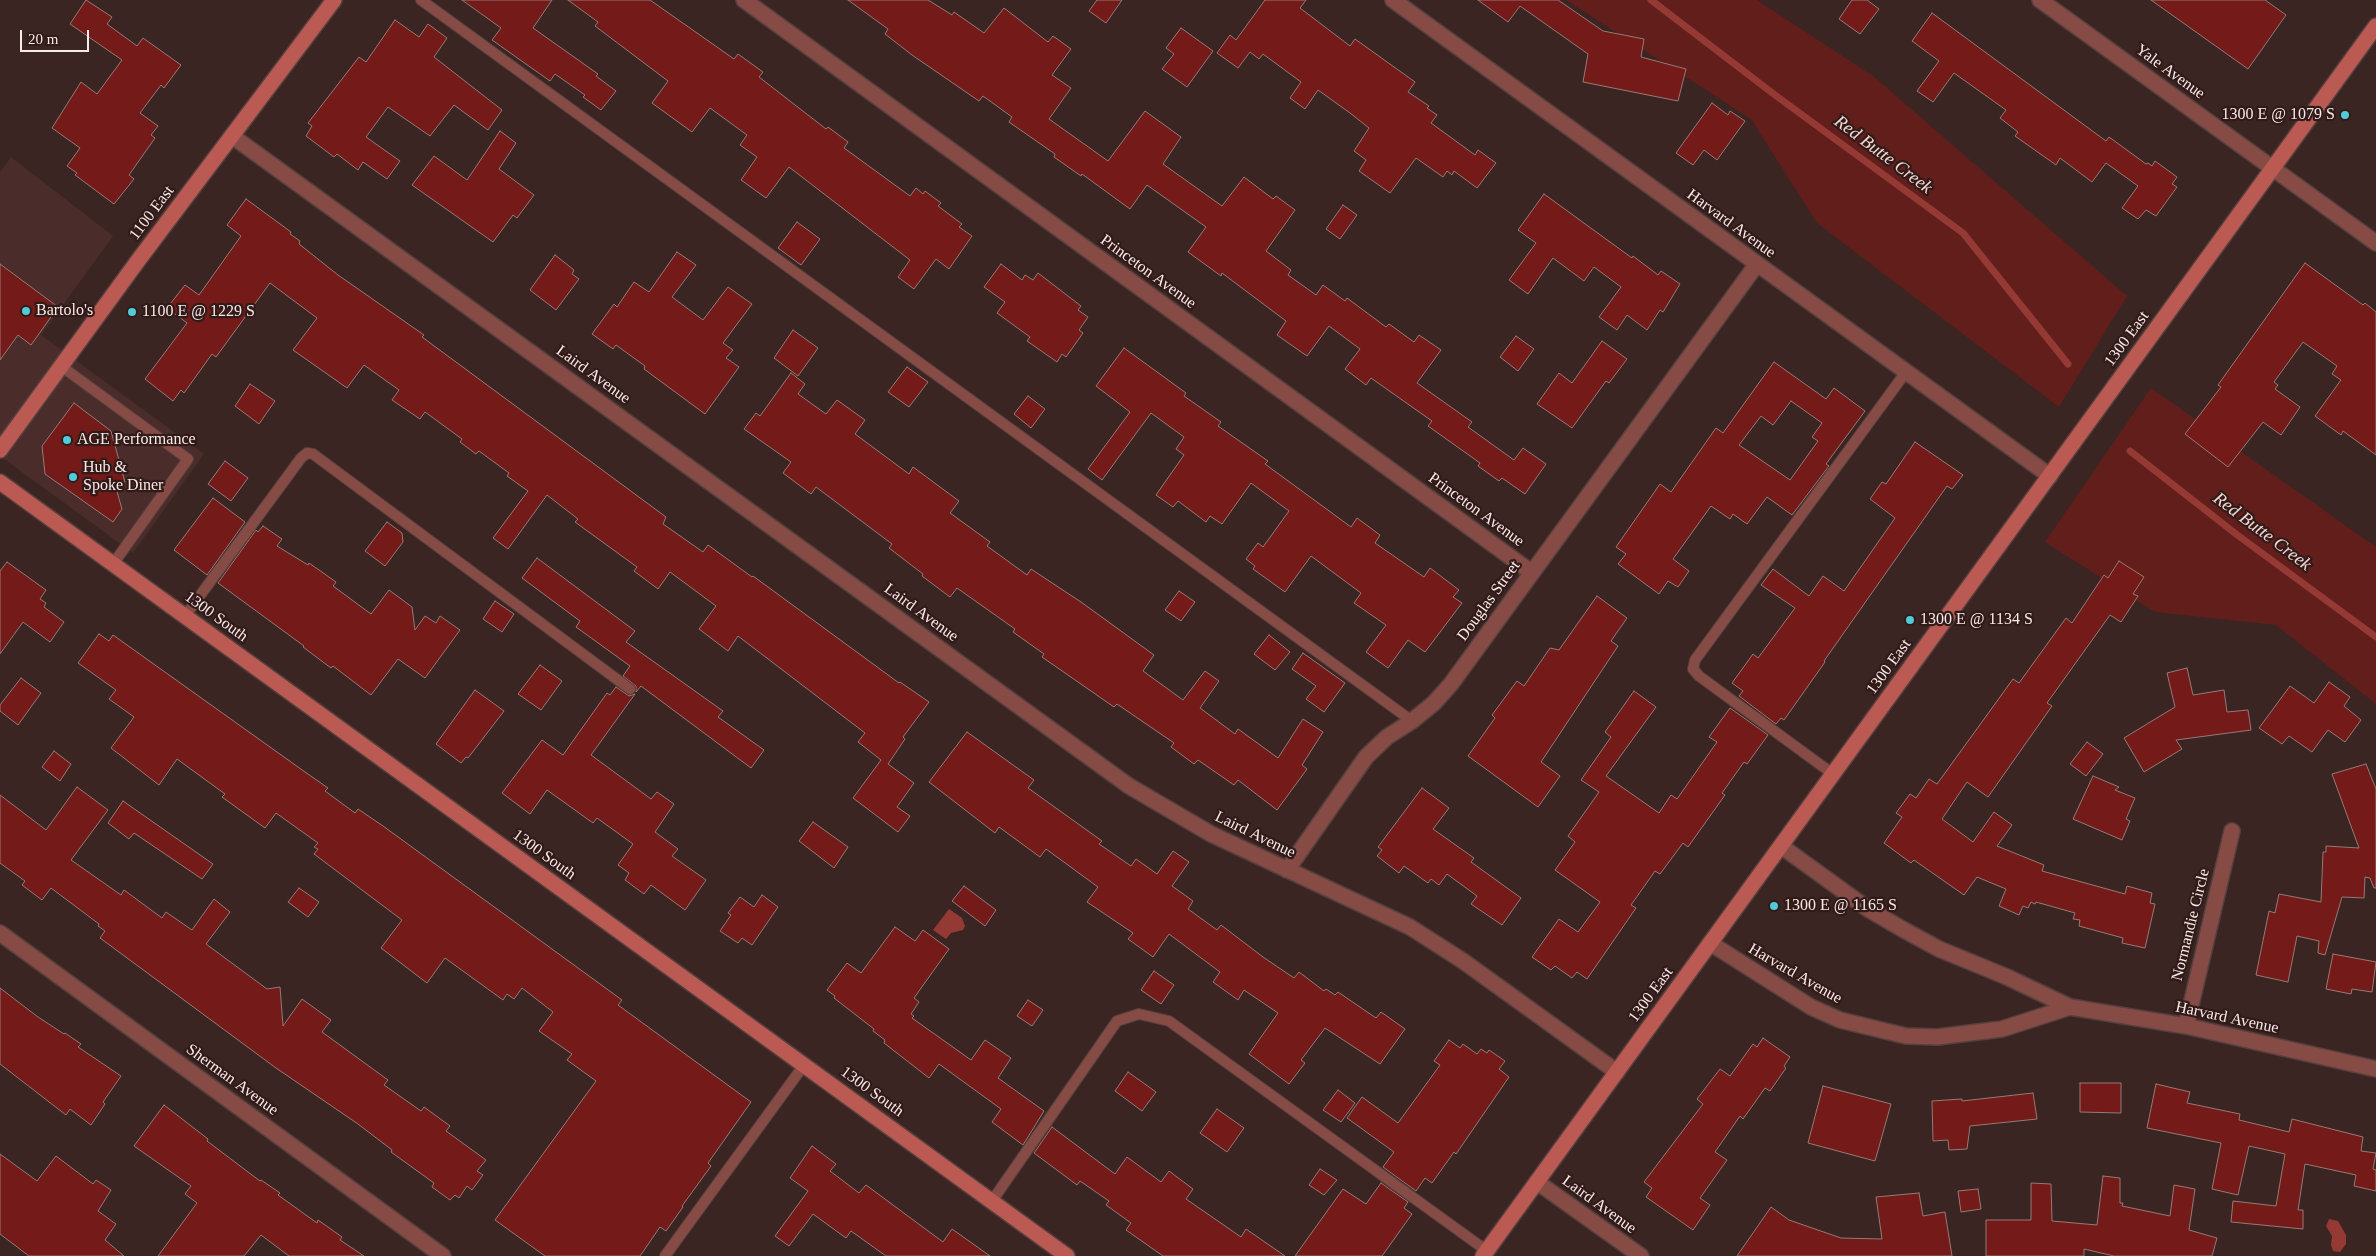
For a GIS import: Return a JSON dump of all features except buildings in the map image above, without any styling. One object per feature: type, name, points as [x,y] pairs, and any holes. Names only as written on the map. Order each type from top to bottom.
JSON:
[{"type":"street","name":"1100 East","points":[[0,450],[334,0]]},
{"type":"street","name":"Princeton Avenue","points":[[744,0],[1532,572]]},
{"type":"street","name":"Harvard Avenue","points":[[1392,0],[2050,476]]},
{"type":"street","name":"Yale Avenue","points":[[2040,0],[2376,243]]},
{"type":"street","name":"1300 East","points":[[1485,1253],[2376,26]]},
{"type":"street","name":"Laird Avenue","points":[[232,136],[1129,786],[1211,834],[1388,916],[1438,944],[1617,1072]]},
{"type":"street","name":"Douglas Street","points":[[1286,870],[1366,757],[1387,737],[1412,722],[1444,694],[1757,264]]},
{"type":"street","name":"1300 South","points":[[0,482],[1067,1256]]},
{"type":"street","name":"Normandie Circle","points":[[2186,1026],[2232,831]]},
{"type":"street","name":"Harvard Avenue","points":[[1780,846],[1868,909],[1904,930],[1939,949],[2007,977],[2070,1007],[2186,1026],[2376,1069]]},
{"type":"street","name":"Sherman Avenue","points":[[0,933],[443,1256]]},
{"type":"street","name":"Harvard Avenue","points":[[1710,943],[1811,1007],[1840,1020],[1906,1036],[1937,1037],[2002,1029],[2070,1007]]},
{"type":"street","name":"Laird Avenue","points":[[1537,1182],[1641,1256]]},
{"type":"lane","points":[[421,0],[1412,722]]},
{"type":"lane","points":[[61,366],[188,459],[113,564]]},
{"type":"lane","points":[[1833,774],[1699,676],[1694,669],[1695,660],[1906,372]]},
{"type":"lane","points":[[185,616],[301,458],[307,453],[313,454],[630,688]]},
{"type":"lane","points":[[992,1202],[1117,1021],[1139,1014],[1169,1021],[1485,1253]]},
{"type":"lane","points":[[665,1256],[804,1065]]},
{"type":"shaded area","points":[[1566,0],[1757,0],[1873,76],[2127,296],[2059,407],[1817,223],[1751,119]]},
{"type":"shaded area","points":[[11,157],[113,236],[41,335],[204,454],[133,553],[0,456],[0,172]]},
{"type":"shaded area","points":[[2151,388],[2376,547],[2376,704],[2276,625],[2155,612],[2045,542]]},
{"type":"shaded area","points":[[949,909],[962,918],[965,926],[963,930],[951,933],[946,939],[933,930]]},
{"type":"shaded area","points":[[2329,1219],[2338,1221],[2346,1235],[2346,1244],[2340,1252],[2333,1251],[2331,1245],[2332,1236],[2326,1226]]},
{"type":"waterway","name":"Red Butte Creek","points":[[1651,0],[1775,95],[1963,233],[2068,364]]},
{"type":"waterway","name":"Red Butte Creek","points":[[2130,451],[2236,534],[2376,637]]},
{"type":"place","name":"1300 E @ 1079 S","points":[[2345,115]]},
{"type":"place","name":"Bartolo's","points":[[26,311]]},
{"type":"place","name":"1100 E @ 1229 S","points":[[132,312]]},
{"type":"place","name":"AGE Performance","points":[[67,440]]},
{"type":"place","name":"Hub & Spoke Diner","points":[[73,477]]},
{"type":"place","name":"1300 E @ 1134 S","points":[[1910,620]]},
{"type":"place","name":"1300 E @ 1165 S","points":[[1774,906]]}]
